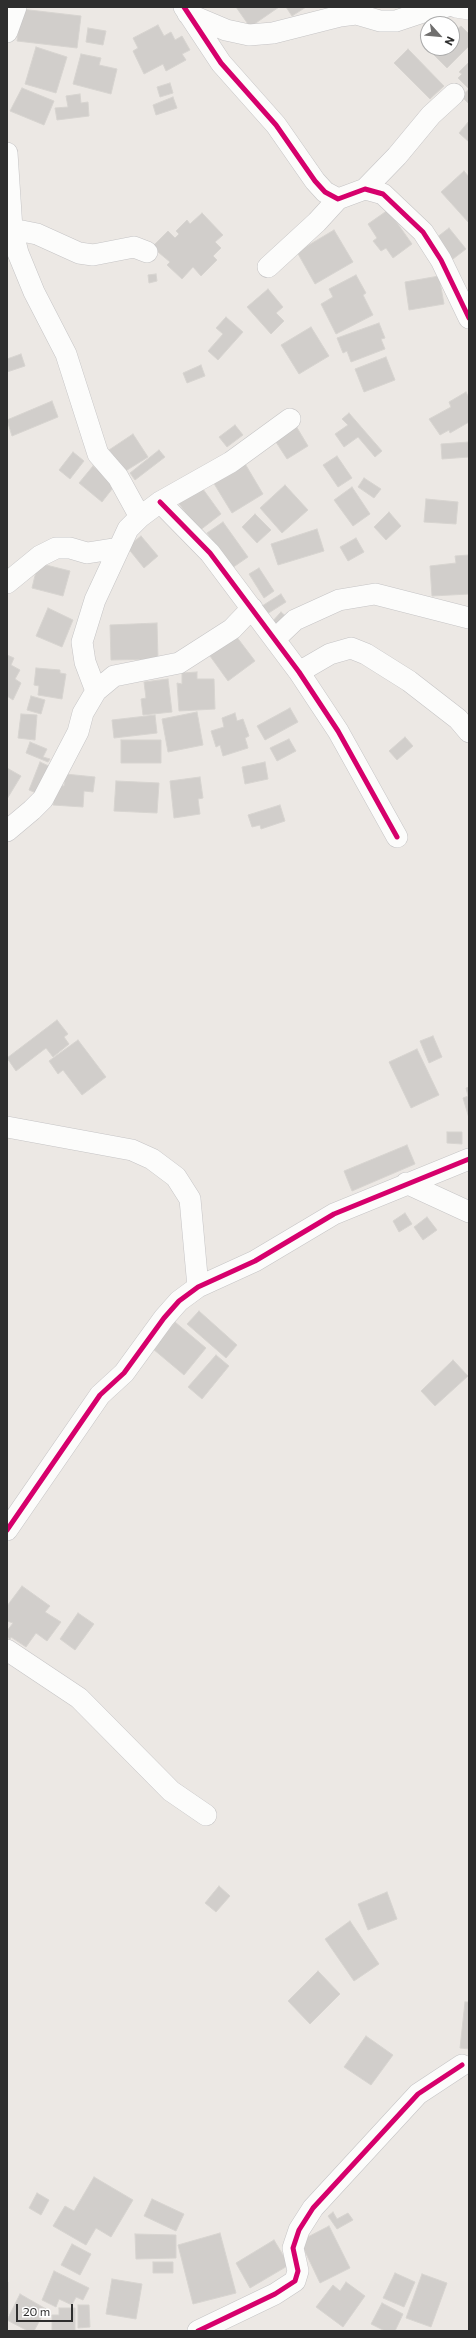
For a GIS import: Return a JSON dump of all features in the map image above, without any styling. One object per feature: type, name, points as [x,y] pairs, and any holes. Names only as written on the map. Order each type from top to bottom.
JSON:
[{"type":"street","points":[[7,32],[16,7]]},
{"type":"street","points":[[186,11],[226,30],[250,35],[273,33],[346,11],[380,21],[396,21],[435,8],[445,7]]},
{"type":"street","points":[[456,7],[469,9]]},
{"type":"street","points":[[186,11],[221,63],[276,125],[315,181],[325,192],[338,198]]},
{"type":"street","points":[[268,267],[317,222],[338,198],[365,189],[396,156],[431,114],[454,94]]},
{"type":"street","points":[[7,153],[12,229],[18,253],[34,292],[66,354],[98,454],[118,477],[140,517]]},
{"type":"street","points":[[365,189],[383,194],[423,232],[441,260],[469,318]]},
{"type":"street","points":[[12,229],[37,234],[79,253],[93,255],[134,247],[147,252]]},
{"type":"street","points":[[96,691],[86,662],[82,642],[95,600],[128,529],[140,517],[160,502],[231,462],[290,419]]},
{"type":"street","points":[[160,502],[210,553],[299,672],[338,731],[397,837]]},
{"type":"street","points":[[7,583],[40,556],[56,548],[70,548],[87,553],[119,548]]},
{"type":"street","points":[[274,640],[295,620],[339,600],[375,594],[408,604],[469,618]]},
{"type":"street","points":[[7,831],[32,810],[42,799],[78,732],[83,713],[96,691],[114,676],[179,663],[232,629],[252,608]]},
{"type":"street","points":[[299,672],[330,654],[351,648],[366,654],[410,681],[458,719],[469,732]]},
{"type":"street","points":[[7,1127],[132,1150],[152,1159],[176,1177],[190,1199],[198,1287]]},
{"type":"street","points":[[7,1530],[100,1395],[124,1373],[164,1318],[179,1301],[198,1287],[255,1261],[334,1214],[406,1183],[469,1159]]},
{"type":"street","points":[[406,1183],[469,1212]]},
{"type":"street","points":[[7,1650],[80,1698],[171,1791],[206,1815]]},
{"type":"street","points":[[198,2331],[242,2311],[295,2282],[298,2271],[293,2248],[299,2230],[313,2208],[418,2094],[462,2064]]},
{"type":"building","points":[[236,7],[279,7],[250,27]]},
{"type":"building","points":[[286,7],[306,7],[292,16]]},
{"type":"building","points":[[21,9],[81,16],[77,48],[17,41]]},
{"type":"building","points":[[158,25],[164,36],[171,32],[175,40],[182,36],[190,50],[182,54],[186,60],[166,71],[163,64],[144,74],[133,51],[138,48],[133,38]]},
{"type":"building","points":[[461,26],[469,34],[469,46],[460,55]]},
{"type":"building","points":[[88,28],[106,31],[103,45],[86,42]]},
{"type":"building","points":[[36,47],[67,57],[56,93],[25,84]]},
{"type":"building","points":[[408,49],[444,86],[430,99],[394,63]]},
{"type":"building","points":[[81,54],[101,58],[99,65],[117,69],[111,94],[73,84]]},
{"type":"building","points":[[435,56],[459,56],[447,68]]},
{"type":"building","points":[[469,62],[469,89],[458,78],[462,74],[459,72]]},
{"type":"building","points":[[170,83],[173,93],[160,97],[157,87]]},
{"type":"building","points":[[22,88],[54,101],[44,125],[10,111]]},
{"type":"building","points":[[469,89],[469,104],[461,96]]},
{"type":"building","points":[[80,94],[81,103],[88,102],[89,116],[57,120],[55,108],[68,107],[66,96]]},
{"type":"building","points":[[173,97],[177,108],[156,115],[153,105]]},
{"type":"building","points":[[469,121],[469,142],[459,133]]},
{"type":"building","points":[[464,171],[469,177],[469,223],[441,192]]},
{"type":"building","points":[[388,210],[412,244],[393,258],[386,248],[381,251],[373,241],[377,238],[368,224]]},
{"type":"building","points":[[202,213],[223,235],[215,242],[221,248],[213,256],[217,260],[201,276],[193,267],[182,279],[167,265],[170,262],[152,247],[168,231],[175,238],[179,234],[176,231],[187,220],[190,224]]},
{"type":"building","points":[[449,228],[466,249],[453,259],[436,238]]},
{"type":"building","points":[[334,230],[353,262],[315,284],[297,252]]},
{"type":"building","points":[[156,274],[157,281],[149,283],[148,275]]},
{"type":"building","points":[[356,275],[366,293],[363,295],[373,315],[336,334],[321,304],[333,297],[329,289]]},
{"type":"building","points":[[439,276],[444,304],[409,310],[405,282]]},
{"type":"building","points":[[268,289],[283,307],[276,313],[284,321],[271,334],[247,307]]},
{"type":"building","points":[[226,317],[243,332],[218,360],[208,351],[223,334],[216,328]]},
{"type":"building","points":[[379,323],[385,338],[381,339],[385,349],[351,362],[347,351],[343,353],[337,338]]},
{"type":"building","points":[[311,327],[329,356],[299,374],[281,345]]},
{"type":"building","points":[[21,354],[25,366],[7,372],[7,359]]},
{"type":"building","points":[[386,357],[395,380],[364,392],[355,369]]},
{"type":"building","points":[[201,365],[205,376],[187,383],[183,373]]},
{"type":"building","points":[[466,392],[469,398],[469,422],[450,433],[449,430],[440,435],[429,419],[451,407],[449,402]]},
{"type":"building","points":[[52,401],[58,417],[12,436],[7,420]]},
{"type":"building","points":[[349,413],[382,451],[375,457],[358,437],[344,447],[335,434],[348,425],[342,419]]},
{"type":"building","points":[[235,425],[243,435],[227,447],[219,437]]},
{"type":"building","points":[[296,426],[308,446],[287,459],[274,439]]},
{"type":"building","points":[[133,434],[148,457],[124,472],[109,450]]},
{"type":"building","points":[[469,442],[469,457],[442,459],[441,444]]},
{"type":"building","points":[[159,450],[165,457],[135,480],[130,473]]},
{"type":"building","points":[[73,452],[84,461],[70,479],[59,470]]},
{"type":"building","points":[[337,456],[352,478],[338,487],[323,465]]},
{"type":"building","points":[[244,462],[263,494],[232,513],[213,482]]},
{"type":"building","points":[[93,466],[116,484],[102,502],[79,483]]},
{"type":"building","points":[[364,478],[381,489],[374,498],[358,487]]},
{"type":"building","points":[[200,485],[221,514],[199,531],[177,501]]},
{"type":"building","points":[[285,485],[308,510],[282,533],[260,508]]},
{"type":"building","points":[[352,487],[370,514],[353,526],[334,500]]},
{"type":"building","points":[[426,499],[458,502],[456,524],[424,522]]},
{"type":"building","points":[[389,512],[401,526],[386,540],[374,527]]},
{"type":"building","points":[[255,514],[271,530],[257,543],[242,527]]},
{"type":"building","points":[[223,522],[248,557],[232,568],[207,533]]},
{"type":"building","points":[[317,529],[324,551],[278,565],[271,544]]},
{"type":"building","points":[[141,536],[158,556],[144,568],[127,547]]},
{"type":"building","points":[[356,538],[364,552],[348,561],[340,547]]},
{"type":"building","points":[[469,555],[469,594],[432,596],[430,566],[456,563],[455,556]]},
{"type":"building","points":[[38,563],[70,571],[63,596],[32,588]]},
{"type":"building","points":[[259,568],[274,591],[264,598],[249,574]]},
{"type":"building","points":[[281,594],[286,602],[267,614],[262,606]]},
{"type":"building","points":[[48,608],[73,620],[62,647],[36,636]]},
{"type":"building","points":[[281,612],[289,619],[277,632],[270,624]]},
{"type":"building","points":[[157,623],[158,659],[111,660],[110,625]]},
{"type":"building","points":[[236,636],[255,661],[228,681],[210,656]]},
{"type":"building","points":[[7,655],[14,658],[11,665],[20,670],[15,679],[21,683],[13,700],[7,696]]},
{"type":"building","points":[[36,668],[60,670],[60,673],[66,674],[62,699],[38,695],[39,686],[34,685]]},
{"type":"building","points":[[197,672],[197,679],[214,679],[215,709],[179,711],[177,683],[182,684],[182,673]]},
{"type":"building","points":[[168,679],[172,712],[143,715],[141,699],[146,698],[144,682]]},
{"type":"building","points":[[31,696],[45,700],[41,714],[27,710]]},
{"type":"building","points":[[290,708],[298,722],[265,740],[257,726]]},
{"type":"building","points":[[197,712],[203,745],[168,752],[162,719]]},
{"type":"building","points":[[235,713],[237,721],[243,719],[249,736],[245,738],[248,748],[223,756],[220,745],[216,747],[211,731],[224,727],[222,718]]},
{"type":"building","points":[[21,714],[37,715],[35,740],[18,738]]},
{"type":"building","points":[[155,715],[157,733],[114,738],[112,720]]},
{"type":"building","points":[[405,737],[413,746],[397,760],[389,751]]},
{"type":"building","points":[[289,739],[296,751],[277,761],[270,748]]},
{"type":"building","points":[[121,740],[161,740],[161,763],[121,763]]},
{"type":"building","points":[[30,742],[47,749],[43,757],[50,759],[48,762],[26,753]]},
{"type":"building","points":[[40,762],[53,768],[41,795],[29,790]]},
{"type":"building","points":[[265,762],[268,779],[245,784],[242,767]]},
{"type":"building","points":[[7,768],[21,776],[7,799]]},
{"type":"building","points":[[65,774],[95,777],[93,792],[84,791],[83,807],[53,805],[55,785],[64,786]]},
{"type":"building","points":[[200,777],[203,798],[198,799],[200,814],[174,818],[170,781]]},
{"type":"building","points":[[116,781],[159,783],[157,813],[114,811]]},
{"type":"building","points":[[280,805],[285,821],[261,829],[260,825],[252,827],[248,815]]},
{"type":"building","points":[[57,1020],[68,1034],[64,1037],[69,1044],[53,1057],[46,1048],[16,1071],[7,1058]]},
{"type":"building","points":[[433,1036],[442,1057],[429,1063],[420,1041]]},
{"type":"building","points":[[78,1040],[106,1077],[82,1095],[63,1070],[58,1074],[49,1061]]},
{"type":"building","points":[[417,1049],[439,1095],[411,1108],[389,1062]]},
{"type":"building","points":[[469,1087],[469,1118],[463,1098],[468,1096],[466,1088]]},
{"type":"building","points":[[447,1132],[462,1132],[462,1144],[447,1143]]},
{"type":"building","points":[[407,1145],[415,1164],[352,1191],[344,1171]]},
{"type":"building","points":[[405,1213],[412,1224],[399,1232],[393,1221]]},
{"type":"building","points":[[427,1217],[437,1230],[423,1240],[414,1227]]},
{"type":"building","points":[[199,1311],[237,1345],[226,1358],[187,1324]]},
{"type":"building","points":[[175,1322],[206,1348],[184,1375],[153,1349]]},
{"type":"building","points":[[216,1355],[229,1366],[202,1399],[188,1387]]},
{"type":"building","points":[[453,1360],[468,1376],[435,1406],[421,1391]]},
{"type":"building","points":[[22,1586],[50,1606],[45,1612],[61,1622],[47,1641],[36,1633],[26,1647],[11,1637],[10,1639],[7,1637],[7,1631],[13,1623],[7,1621],[7,1606]]},
{"type":"building","points":[[78,1613],[94,1624],[75,1650],[60,1639]]},
{"type":"building","points":[[219,1886],[230,1896],[216,1912],[205,1903]]},
{"type":"building","points":[[387,1892],[397,1919],[368,1930],[358,1904]]},
{"type":"building","points":[[350,1921],[379,1964],[354,1981],[325,1939]]},
{"type":"building","points":[[318,1971],[340,1994],[310,2024],[288,2001]]},
{"type":"building","points":[[465,2002],[469,2002],[469,2049],[460,2048]]},
{"type":"building","points":[[366,2036],[393,2055],[371,2085],[344,2067]]},
{"type":"building","points":[[94,2177],[133,2200],[111,2237],[96,2228],[86,2245],[53,2226],[65,2206],[74,2211]]},
{"type":"building","points":[[37,2193],[49,2200],[41,2215],[29,2208]]},
{"type":"building","points":[[152,2199],[184,2214],[176,2231],[144,2216]]},
{"type":"building","points":[[333,2212],[337,2219],[348,2213],[353,2220],[337,2229],[328,2216]]},
{"type":"building","points":[[329,2226],[350,2268],[320,2283],[300,2241]]},
{"type":"building","points":[[220,2233],[236,2293],[193,2304],[178,2245]]},
{"type":"building","points":[[135,2234],[176,2235],[176,2258],[136,2259]]},
{"type":"building","points":[[274,2240],[289,2265],[250,2288],[236,2263]]},
{"type":"building","points":[[72,2244],[91,2254],[80,2275],[61,2265]]},
{"type":"building","points":[[153,2262],[173,2262],[173,2273],[153,2273]]},
{"type":"building","points":[[54,2271],[89,2288],[83,2300],[76,2297],[72,2305],[59,2299],[56,2307],[42,2300]]},
{"type":"building","points":[[395,2273],[415,2282],[404,2307],[383,2298]]},
{"type":"building","points":[[422,2274],[447,2283],[431,2327],[406,2318]]},
{"type":"building","points":[[112,2279],[142,2284],[136,2319],[106,2314]]},
{"type":"building","points":[[8,2282],[8,2315],[7,2315]]},
{"type":"building","points":[[346,2282],[365,2296],[343,2327],[316,2307],[333,2285],[340,2291]]},
{"type":"building","points":[[20,2294],[46,2309],[34,2331],[28,2331],[7,2320]]},
{"type":"building","points":[[382,2303],[403,2314],[395,2331],[385,2331],[371,2324]]},
{"type":"building","points":[[78,2305],[89,2305],[90,2327],[78,2328]]},
{"type":"building","points":[[59,2308],[75,2308],[75,2331],[52,2330],[52,2315],[59,2315]]},
{"type":"cycle path","points":[[184,7],[221,63],[276,125],[315,181],[325,192],[338,199],[365,189],[383,194],[423,232],[441,260],[469,318]]},
{"type":"cycle path","points":[[160,502],[210,553],[299,672],[338,731],[397,837]]},
{"type":"cycle path","points":[[7,1530],[100,1395],[124,1373],[164,1318],[179,1301],[198,1287],[255,1261],[334,1214],[469,1159]]},
{"type":"cycle path","points":[[198,2331],[275,2294],[295,2281],[298,2271],[293,2248],[299,2230],[313,2208],[418,2094],[462,2065]]}]
